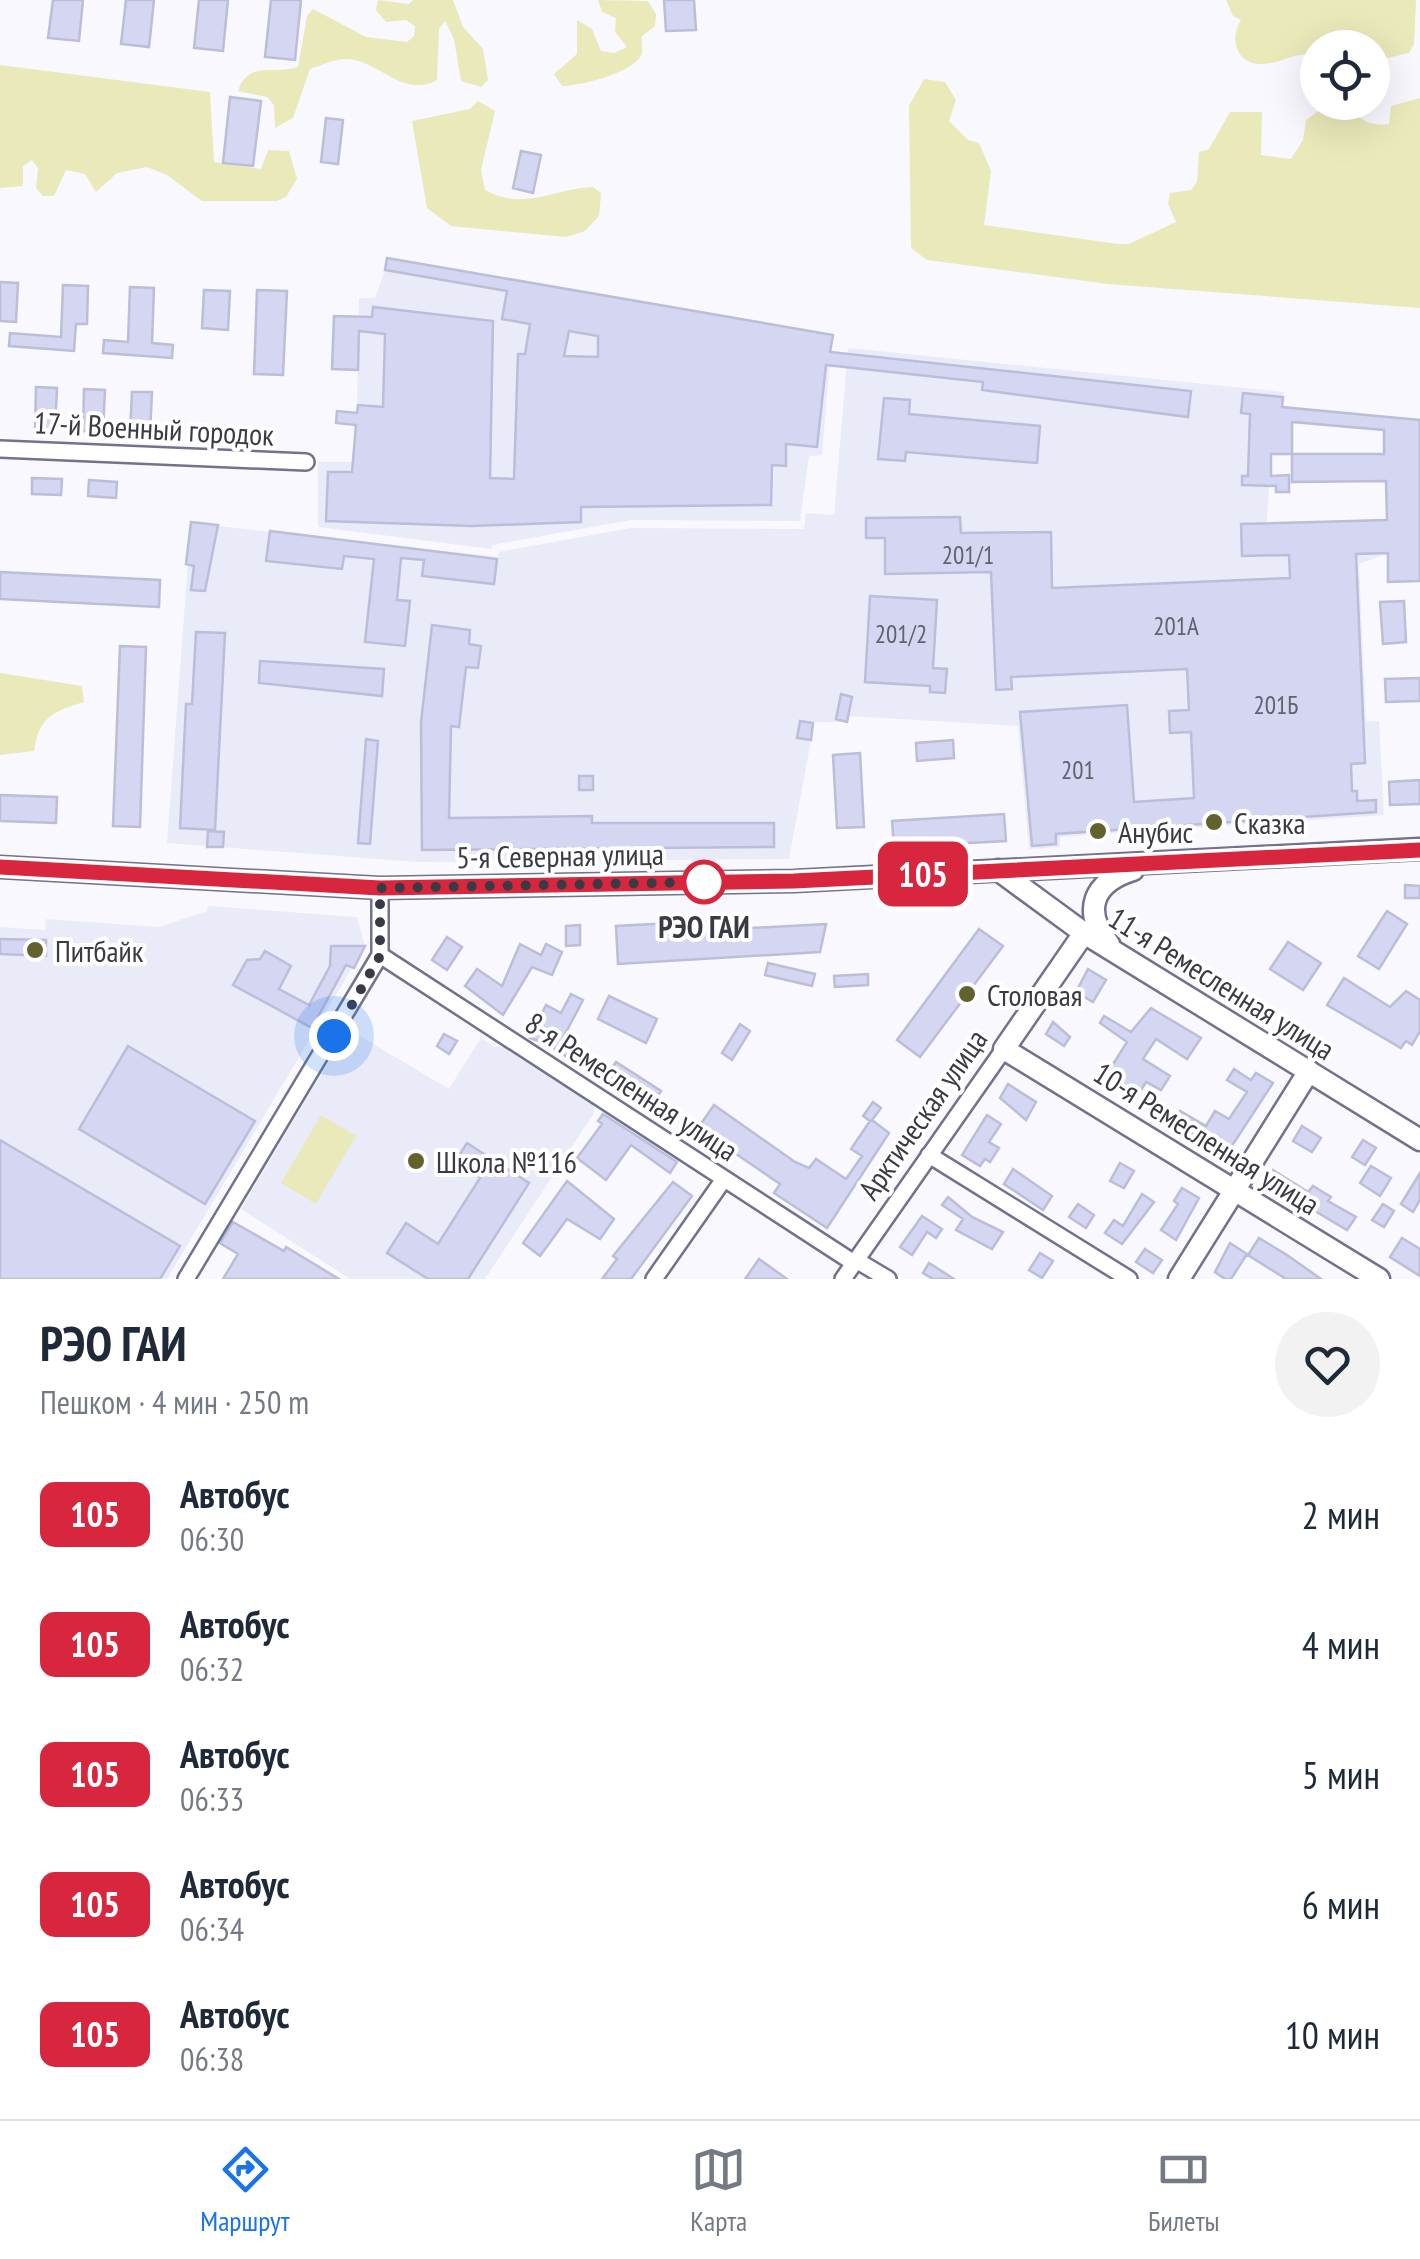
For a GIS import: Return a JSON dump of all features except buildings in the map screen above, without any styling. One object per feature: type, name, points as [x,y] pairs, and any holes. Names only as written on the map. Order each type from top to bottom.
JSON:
[{"type":"main road","name":"5-я Северная улица","points":[[0,867],[380,888],[794,881],[1420,850]]},
{"type":"main road","points":[[1116,953],[1092,914],[1094,897],[1108,879],[1158,862]]},
{"type":"main road","name":"11-я Ремесленная улица","points":[[998,870],[1084,933],[1420,1140]]},
{"type":"main road","name":"Арктическая улица","points":[[1004,1048],[1084,933]]},
{"type":"main road","name":"10-я Ремесленная улица","points":[[1004,1048],[1378,1279]]},
{"type":"main road","points":[[1179,1279],[1309,1071]]},
{"type":"street","name":"17-й Военный городок","points":[[0,449],[306,462]]},
{"type":"street","points":[[186,1279],[380,956],[380,888]]},
{"type":"street","name":"8-я Ремесленная улица","points":[[380,956],[724,1179],[888,1279]]},
{"type":"street","name":"Арктическая улица","points":[[843,1279],[1004,1048]]},
{"type":"street","points":[[929,1156],[1129,1279]]},
{"type":"street","points":[[654,1279],[724,1179]]},
{"type":"shaded area","points":[[385,270],[831,347],[822,455],[809,456],[800,521],[631,520],[492,545],[492,549],[318,527],[318,462],[353,462],[356,426],[336,423],[337,411],[357,412],[359,298],[375,298]]},
{"type":"shaded area","points":[[848,348],[1284,392],[1272,428],[1267,523],[1387,520],[1388,553],[1359,564],[1366,721],[1379,721],[1384,815],[1060,837],[1060,847],[1029,849],[1018,726],[849,716],[847,722],[800,722],[798,738],[811,740],[789,859],[417,862],[167,843],[191,523],[498,557],[499,552],[631,528],[804,529],[806,513],[834,515]]},
{"type":"shaded area","points":[[208,906],[357,917],[365,946],[167,1279],[0,1279],[0,927],[45,930],[46,919],[159,927],[207,911]]},
{"type":"shaded area","name":"Школа №116","points":[[348,1029],[449,1089],[481,1038],[494,1047],[507,1047],[593,1104],[594,1113],[485,1279],[350,1279],[241,1209]]},
{"type":"green space","points":[[378,0],[409,4],[413,0],[453,0],[463,27],[483,49],[488,80],[481,87],[461,81],[454,39],[445,21],[439,29],[437,80],[425,85],[403,82],[359,61],[334,61],[310,69],[293,118],[275,128],[274,105],[267,97],[238,91],[242,81],[255,72],[298,67],[307,16],[313,9],[366,37],[407,42],[414,36],[415,26],[406,20],[386,22],[376,10]]},
{"type":"green space","points":[[598,0],[648,1],[656,14],[655,26],[642,36],[642,53],[630,66],[594,81],[562,86],[554,74],[577,54],[577,20],[592,29],[601,51],[614,53],[627,47],[615,32],[616,18],[602,12]]},
{"type":"green space","points":[[1226,0],[1416,0],[1414,44],[1409,53],[1390,57],[1390,30],[1300,30],[1300,56],[1254,63],[1237,49],[1237,27],[1241,20],[1233,16]]},
{"type":"green space","points":[[0,65],[210,92],[214,162],[261,169],[268,150],[289,151],[297,179],[286,197],[277,201],[202,201],[167,175],[147,167],[117,173],[96,192],[85,174],[66,170],[54,196],[43,196],[36,188],[38,168],[32,160],[23,166],[23,186],[0,188]]},
{"type":"green space","points":[[924,79],[945,82],[956,100],[949,121],[968,140],[979,143],[991,171],[984,225],[1129,244],[1176,222],[1168,204],[1170,193],[1191,190],[1197,182],[1199,152],[1209,149],[1230,112],[1262,112],[1261,155],[1291,159],[1303,140],[1306,120],[1389,124],[1391,106],[1420,98],[1420,308],[1108,284],[927,260],[911,248],[909,106]]},
{"type":"green space","points":[[478,101],[495,111],[481,170],[485,190],[526,199],[593,187],[601,193],[599,216],[585,231],[566,237],[451,226],[427,208],[412,121],[470,109]]},
{"type":"green space","points":[[0,673],[82,686],[84,702],[49,718],[39,730],[34,751],[0,755]]},
{"type":"green space","points":[[321,1115],[356,1136],[316,1204],[281,1183]]},
{"type":"bus line","name":"105","points":[[0,867],[195,876],[306,887],[380,888],[794,881],[1420,850]]},
{"type":"place","name":"Сказка","points":[[1214,822]]},
{"type":"place","name":"Анубис","points":[[1098,831]]},
{"type":"place","name":"РЭО ГАИ","points":[[704,882]]},
{"type":"place","name":"Питбайк","points":[[35,950]]},
{"type":"place","name":"Столовая","points":[[967,994]]},
{"type":"place","name":"Школа №116","points":[[416,1161]]},
{"type":"route","points":[[334,1036],[380,956],[380,888],[715,882],[704,882]]}]
